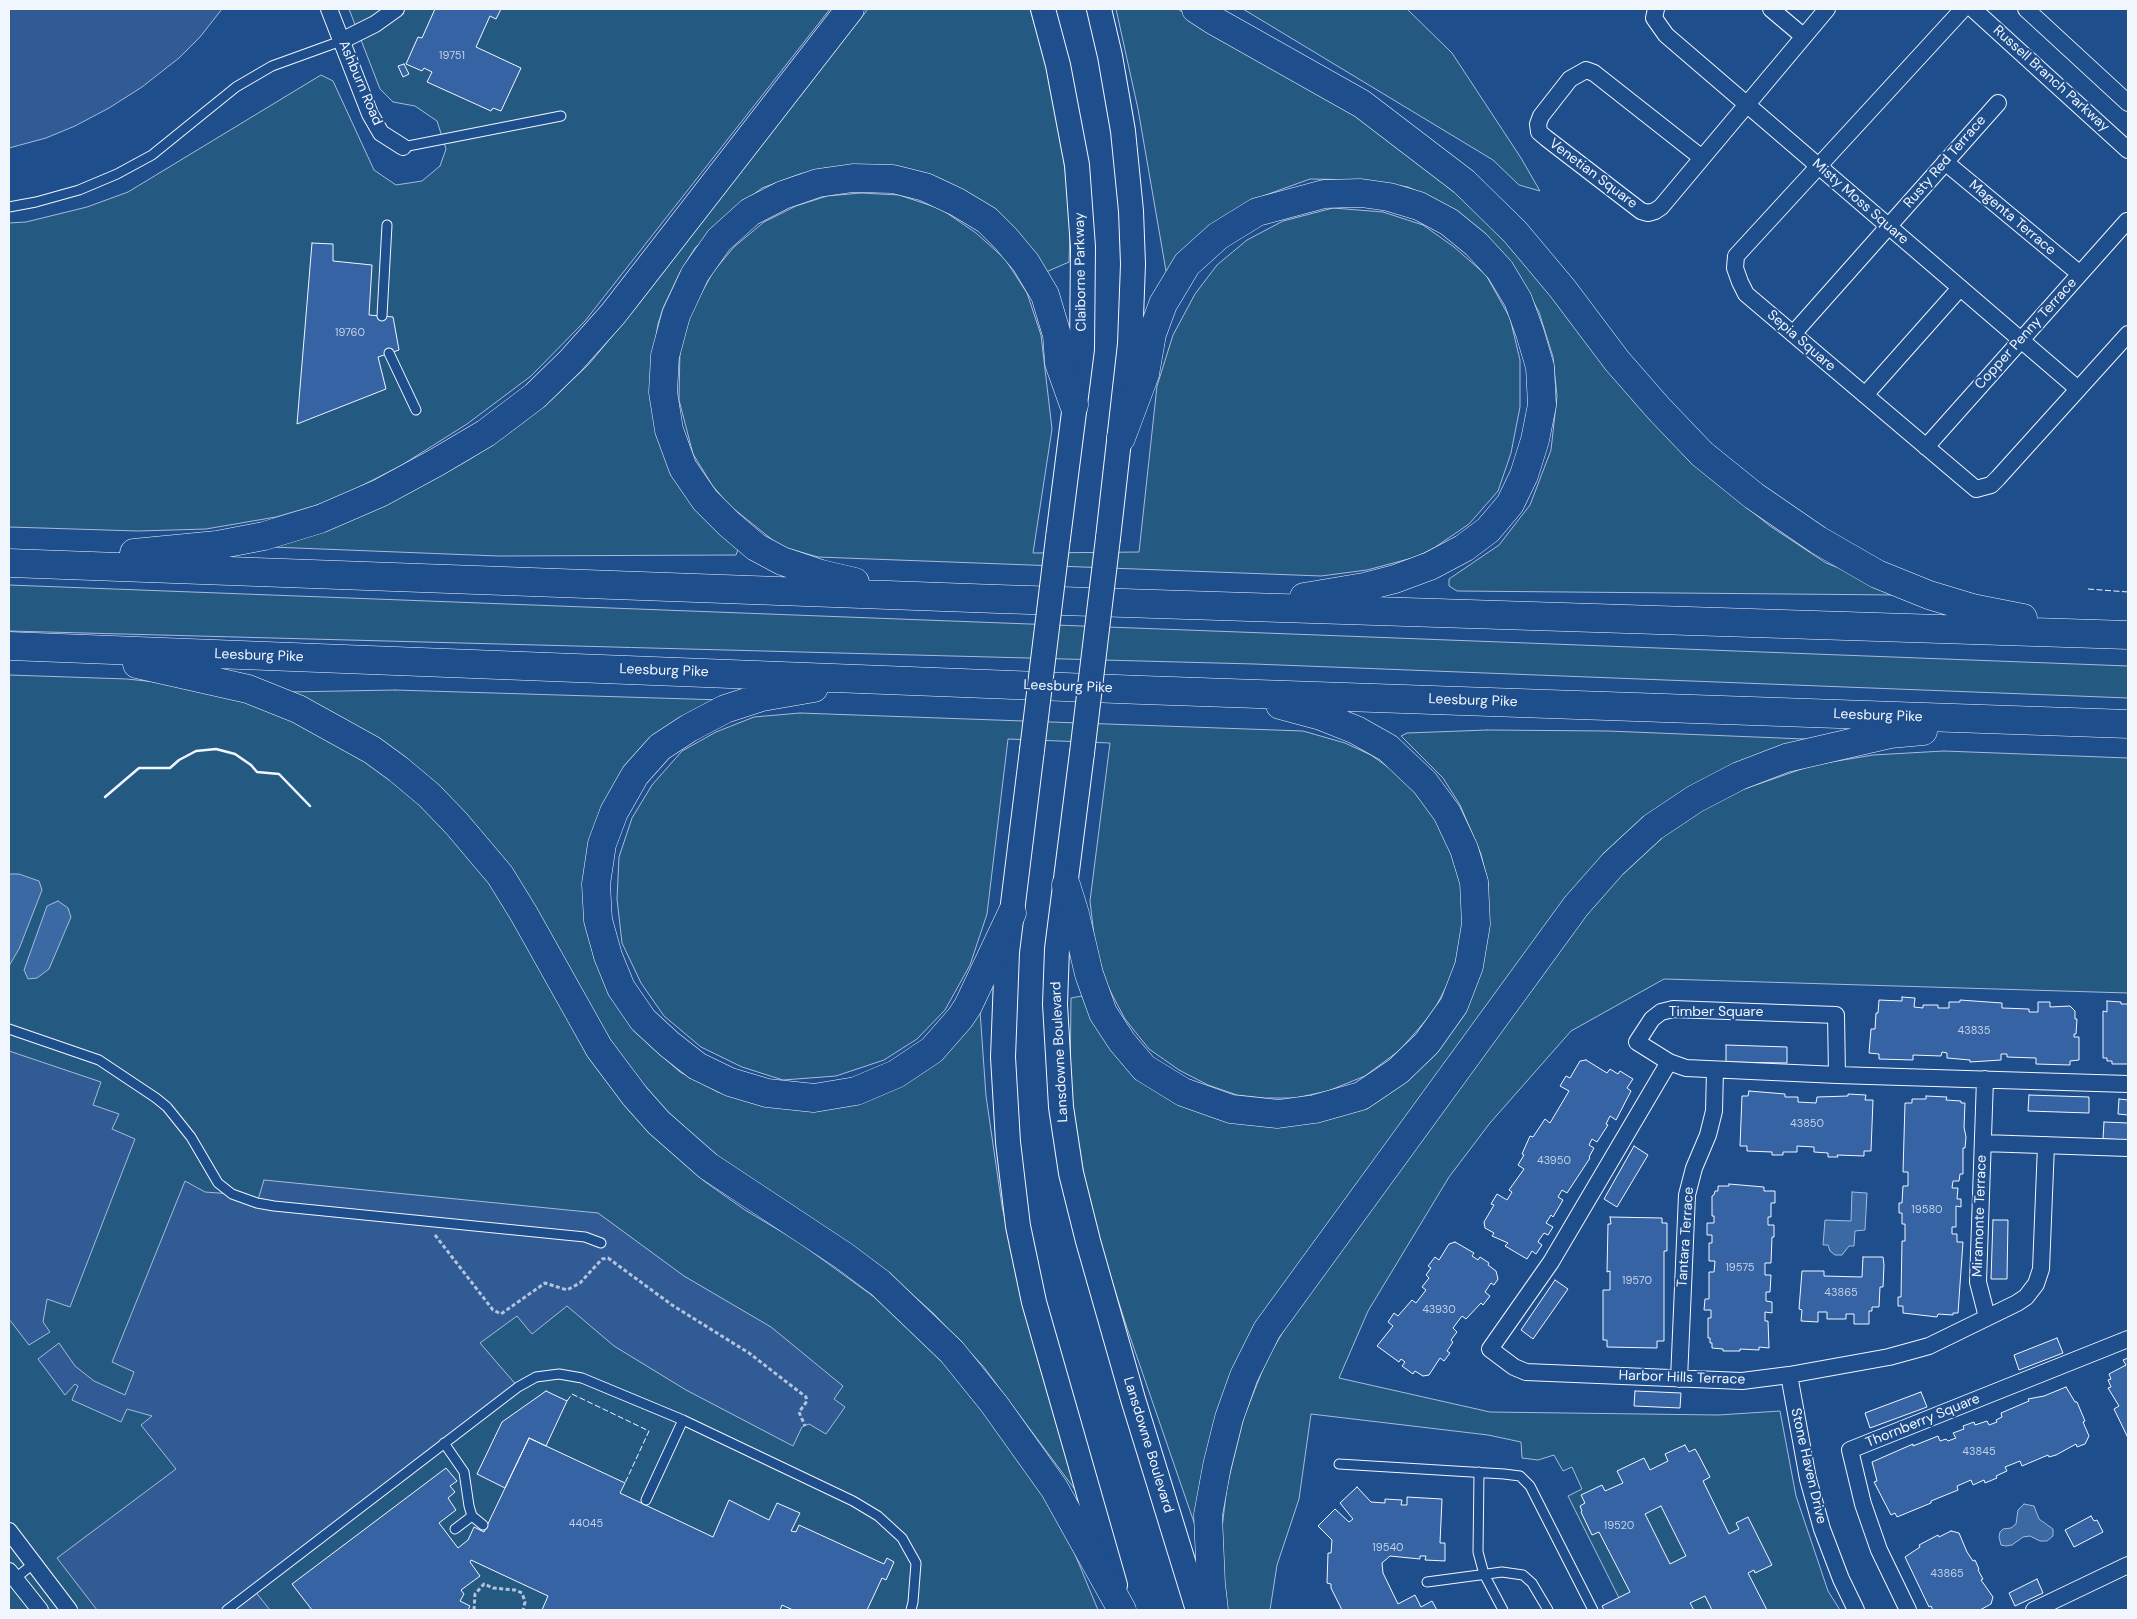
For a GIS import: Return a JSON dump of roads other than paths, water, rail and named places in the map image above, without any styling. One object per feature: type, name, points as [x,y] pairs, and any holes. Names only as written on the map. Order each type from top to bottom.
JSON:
[{"type":"highway","points":[[15,563],[217,546],[264,536],[320,519],[380,493],[486,433],[535,396],[571,361],[613,314],[850,9]]},
{"type":"highway","points":[[1196,9],[1362,104],[1464,182],[1515,232],[1562,288],[1617,361],[1658,409],[1702,454],[1754,496],[1818,540],[1877,574],[1929,595],[1972,608],[2028,619],[2128,634]]},
{"type":"highway","points":[[910,596],[821,574],[782,561],[756,547],[705,500],[683,468],[669,430],[663,392],[665,356],[676,315],[695,274],[719,240],[750,212],[783,195],[818,183],[853,178],[893,179],[925,187],[949,198],[987,220],[1026,263],[1045,294],[1057,335],[1059,363],[1074,405]]},
{"type":"highway","points":[[1121,438],[1145,374],[1152,334],[1163,304],[1187,264],[1218,236],[1257,212],[1324,194],[1361,193],[1389,197],[1419,206],[1449,222],[1476,244],[1500,270],[1518,300],[1530,333],[1540,367],[1542,405],[1535,440],[1524,475],[1510,504],[1488,530],[1464,548],[1430,566],[1395,579],[1312,596],[1222,606]]},
{"type":"highway","points":[[15,563],[910,596],[2128,634]]},
{"type":"highway","name":"Leesburg Pike","points":[[9,646],[2128,724]]},
{"type":"highway","points":[[65,648],[248,689],[298,709],[372,750],[429,795],[456,822],[500,875],[599,1048],[635,1096],[659,1123],[708,1166],[844,1256],[873,1278],[952,1352],[994,1404],[1054,1488],[1122,1610]]},
{"type":"highway","points":[[889,679],[762,697],[726,709],[689,728],[660,747],[635,775],[614,812],[602,844],[596,884],[598,920],[608,956],[621,988],[643,1020],[669,1044],[697,1066],[730,1082],[767,1092],[814,1098],[856,1091],[896,1074],[932,1050],[968,1006],[1012,913]]},
{"type":"highway","points":[[1066,885],[1076,914],[1089,974],[1104,1013],[1122,1042],[1144,1068],[1183,1092],[1232,1109],[1278,1114],[1315,1109],[1361,1096],[1398,1071],[1427,1043],[1454,1005],[1469,966],[1476,924],[1474,882],[1464,849],[1447,813],[1426,783],[1404,760],[1388,748],[1356,730],[1320,716],[1230,692]]},
{"type":"highway","points":[[1214,1610],[1208,1515],[1217,1466],[1229,1418],[1244,1376],[1267,1330],[1576,906],[1613,864],[1653,827],[1695,799],[1740,776],[1786,758],[1890,734],[2019,721]]},
{"type":"main road","name":"Claiborne Parkway","points":[[1012,913],[1082,349],[1084,294],[1081,210],[1077,165],[1067,110],[1043,9]]},
{"type":"main road","points":[[1083,9],[1118,97]]},
{"type":"main road","points":[[1099,9],[1118,97],[1131,211],[1133,264],[1130,344],[1121,438]]},
{"type":"main road","name":"Lansdowne Boulevard","points":[[1121,438],[1057,949],[1055,1004],[1061,1106],[1071,1173],[1088,1241],[1130,1390],[1198,1610]]},
{"type":"main road","points":[[1012,913],[1003,1057],[1008,1142],[1018,1226],[1046,1346],[1122,1610]]},
{"type":"street","name":"Ashburn Road","points":[[329,9],[370,114],[381,133],[404,147]]},
{"type":"street","points":[[341,41],[375,24],[396,9]]},
{"type":"street","name":"Misty Moss Square","points":[[1656,9],[1654,18],[1666,35],[2078,389]]},
{"type":"street","points":[[1771,9],[1803,36]]},
{"type":"street","name":"Venetian Square","points":[[1702,158],[1603,80],[1586,70],[1570,79],[1541,116],[1538,124],[1539,132],[1546,138],[1641,211],[1648,213],[1661,207],[1827,9]]},
{"type":"street","name":"Sepia Square","points":[[1963,9],[1736,256],[1737,275],[1746,294],[1976,489],[1984,488],[1998,478],[2128,334]]},
{"type":"street","name":"Russell Branch Parkway","points":[[1973,9],[2128,150]]},
{"type":"street","points":[[2026,9],[2128,103]]},
{"type":"street","name":"Rusty Red Terrace","points":[[1794,334],[1998,103]]},
{"type":"street","name":"Magenta Terrace","points":[[1945,162],[2080,274]]},
{"type":"street","name":"Copper Penny Terrace","points":[[1926,447],[2127,221]]},
{"type":"street","points":[[1865,395],[1960,288]]},
{"type":"street","name":"Timber Square","points":[[1837,1074],[1836,1015],[1673,1010],[1662,1012],[1652,1019],[1637,1042],[1669,1062],[1686,1068],[1715,1070],[2128,1084]]},
{"type":"street","name":"Harbor Hills Terrace","points":[[1669,1062],[1551,1262],[1490,1350],[1526,1372],[1742,1381],[1789,1375],[1910,1352],[1929,1346],[2017,1303],[2026,1297],[2036,1284],[2041,1269],[2046,1145]]},
{"type":"street","name":"Tantara Terrace","points":[[1679,1379],[1686,1195],[1714,1111],[1715,1070]]},
{"type":"street","name":"Miramonte Terrace","points":[[1985,1079],[1978,1282],[1987,1317]]},
{"type":"street","name":"Miramonte Terrace","points":[[1983,1143],[2046,1145]]},
{"type":"street","points":[[2046,1145],[2128,1148]]},
{"type":"street","name":"Thornberry Square","points":[[1908,1610],[1879,1550],[1863,1504],[1850,1450],[2128,1339]]},
{"type":"street","name":"Stone Haven Drive","points":[[1789,1375],[1808,1479],[1822,1529],[1840,1579],[1856,1610]]},
{"type":"street","points":[[9,1531],[70,1610]]},
{"type":"street","points":[[2034,1610],[2128,1565]]},
{"type":"street","points":[[11,1578],[40,1610]]},
{"type":"lane","points":[[9,207],[36,202],[79,190],[117,174],[152,155],[236,87],[272,66],[341,41]]},
{"type":"lane","points":[[404,147],[561,116]]},
{"type":"lane","points":[[382,316],[387,225]]},
{"type":"lane","points":[[390,353],[416,410]]},
{"type":"lane","points":[[9,1029],[99,1060],[156,1098],[167,1107],[191,1137],[218,1183],[232,1194],[257,1203],[274,1206],[585,1237],[601,1243]]},
{"type":"lane","points":[[227,1610],[518,1388],[543,1375],[559,1374],[582,1378],[683,1420],[853,1501],[878,1516],[902,1538],[916,1563],[914,1602],[911,1610]]},
{"type":"lane","points":[[646,1500],[683,1420]]},
{"type":"lane","points":[[444,1444],[464,1472],[472,1516],[483,1525]]},
{"type":"lane","points":[[1339,1464],[1520,1476],[1530,1486],[1592,1610]]},
{"type":"lane","points":[[1479,1472],[1478,1552],[1484,1574],[1502,1610]]},
{"type":"lane","points":[[455,1529],[472,1516]]},
{"type":"lane","points":[[11,1578],[33,1564]]},
{"type":"lane","points":[[1427,1582],[1502,1572],[1523,1575],[1532,1583],[1548,1610]]}]
